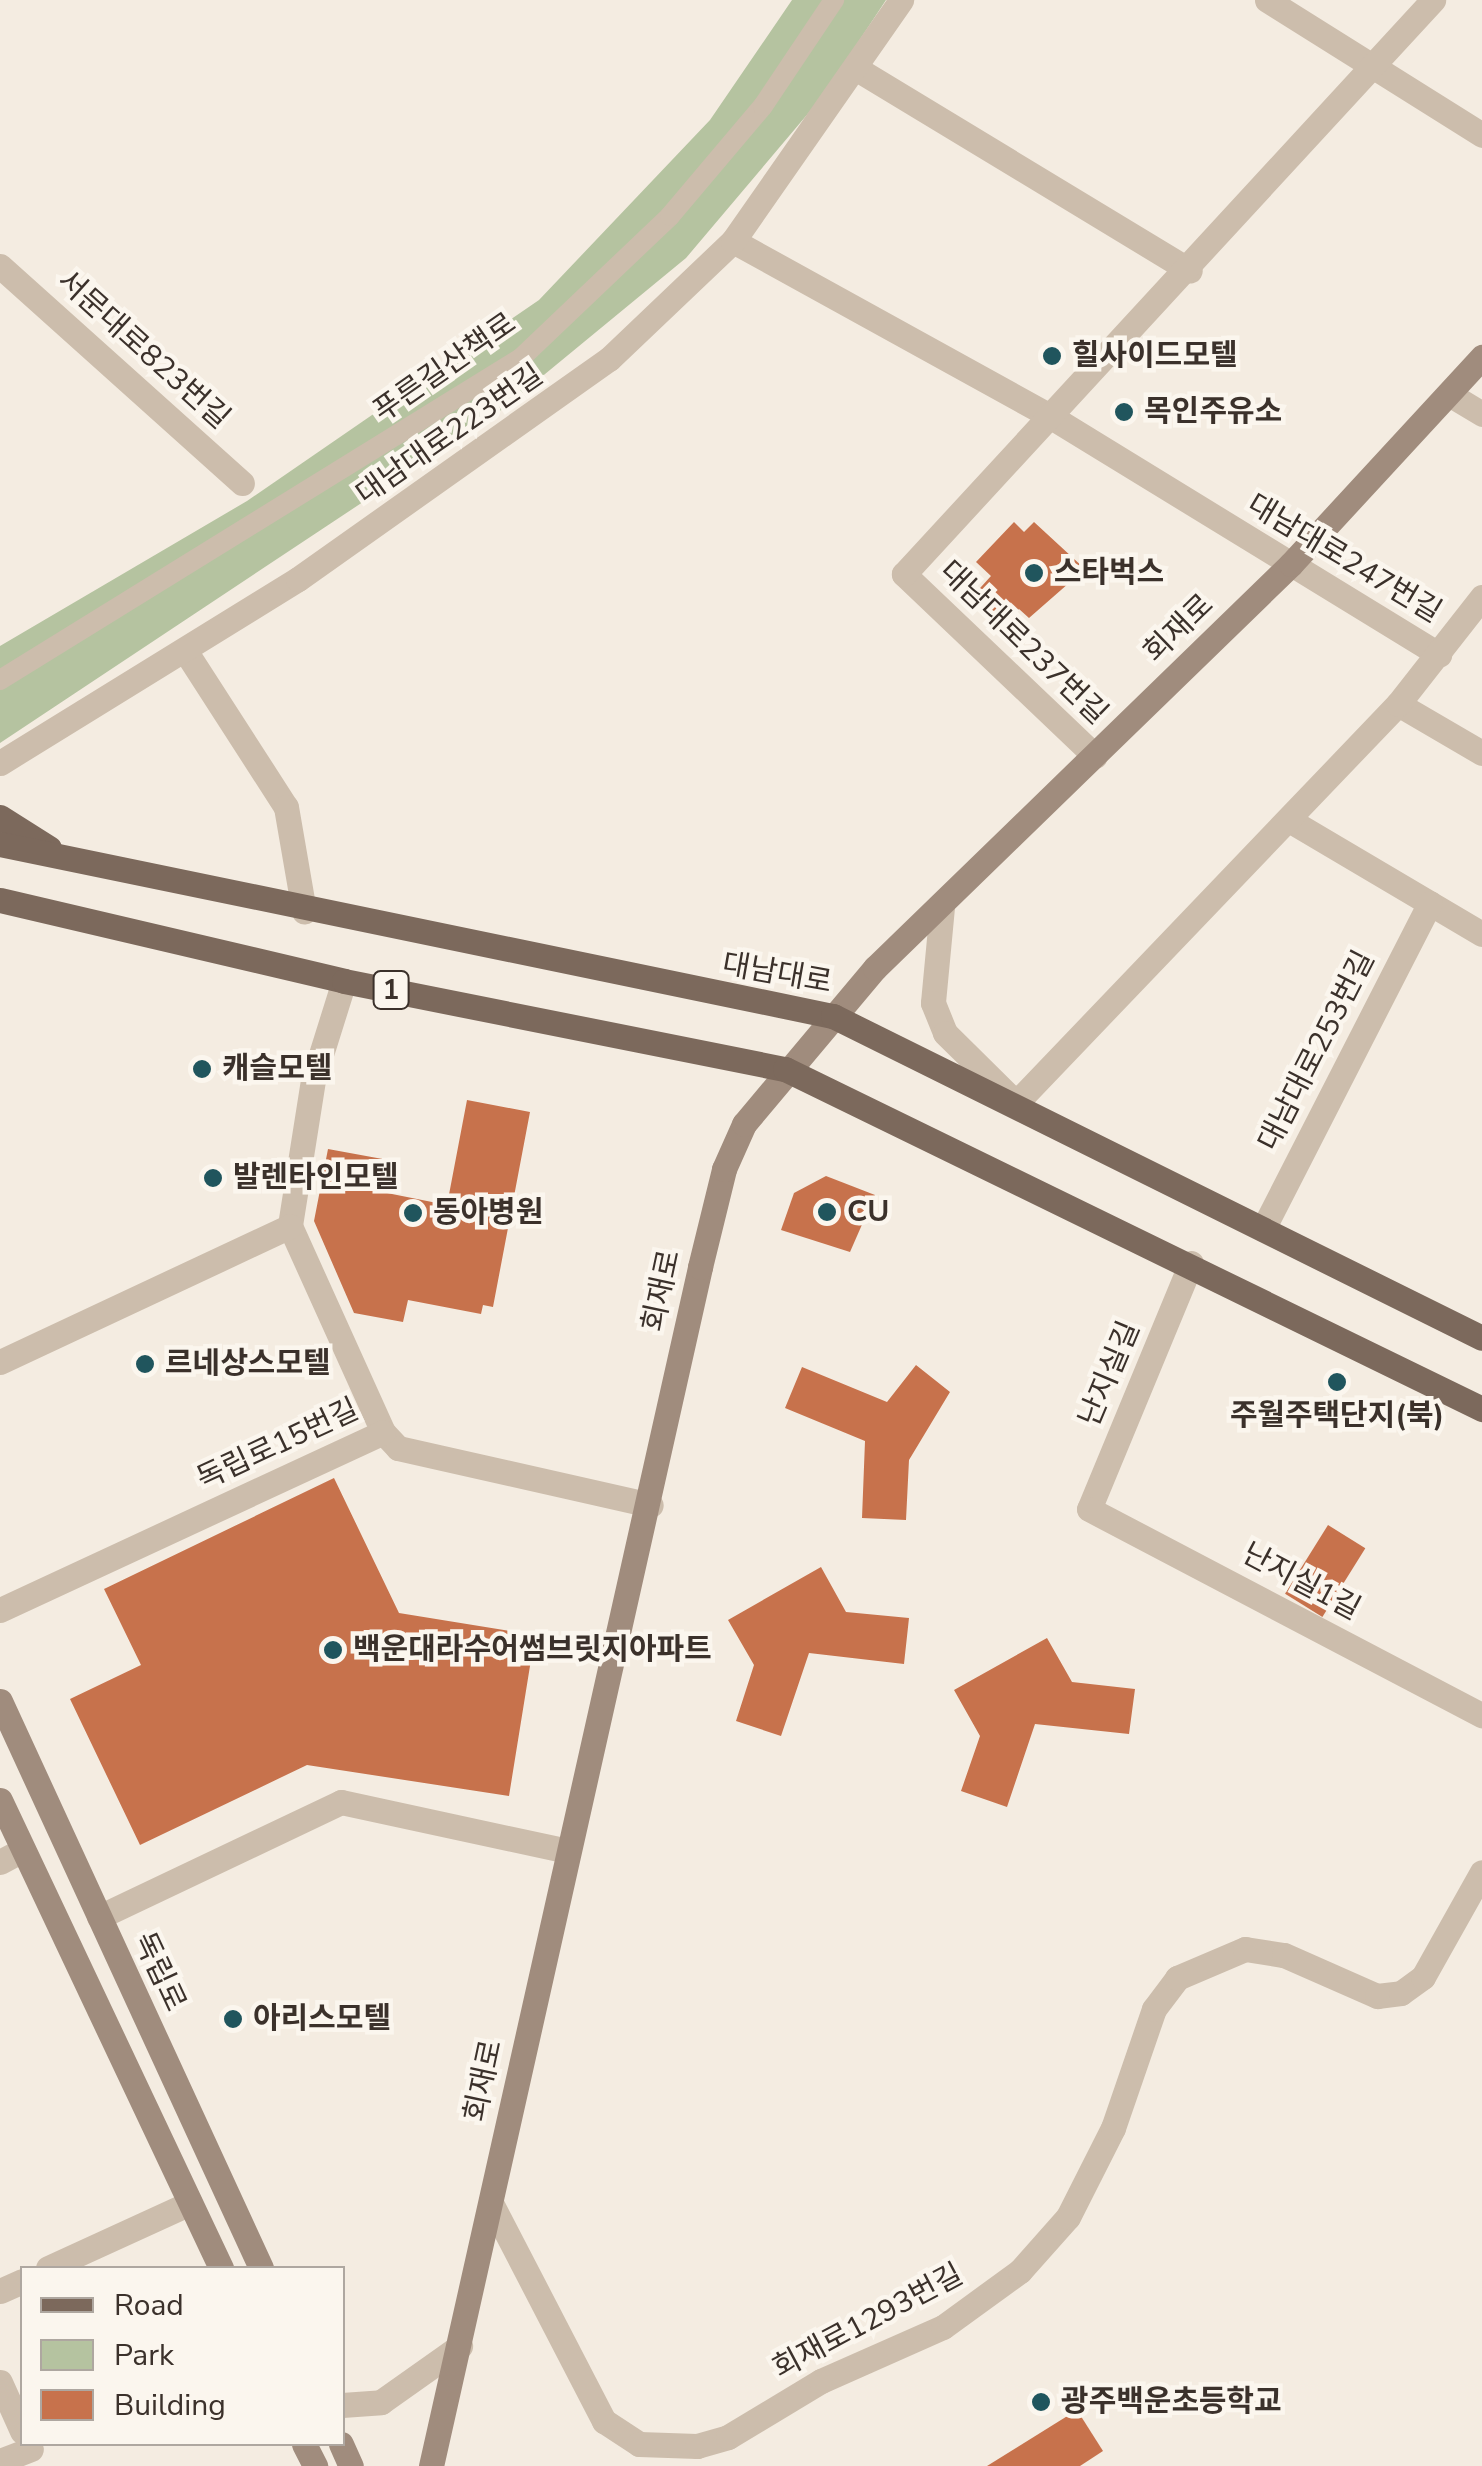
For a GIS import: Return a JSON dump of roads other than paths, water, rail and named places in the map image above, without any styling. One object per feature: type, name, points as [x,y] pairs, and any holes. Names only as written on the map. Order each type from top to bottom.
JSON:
[{"type":"main road","name":"회재로","points":[[432,2466],[567,1850],[650,1505],[724,1169],[744,1124],[785,1069],[833,1016],[1292,564],[1482,357]]},
{"type":"main road","points":[[0,816],[66,858]]},
{"type":"main road","name":"대남대로","points":[[0,844],[304,911],[833,1016],[1016,1103],[1482,1338]]},
{"type":"main road","name":"1","points":[[0,900],[344,981],[785,1069],[1191,1263],[1482,1410]]},
{"type":"main road","name":"독립로","points":[[0,1702],[260,2266]]},
{"type":"main road","points":[[0,1800],[12,1856],[220,2266]]},
{"type":"street","name":"푸른길산책로","points":[[0,680],[521,358],[670,216],[763,106],[834,0]]},
{"type":"street","name":"대남대로223번길","points":[[0,762],[186,652],[552,406],[733,241],[857,69],[901,0]]},
{"type":"street","points":[[1267,0],[1482,136]]},
{"type":"street","name":"대남대로237번길","points":[[1095,756],[904,574],[1054,418],[1433,0]]},
{"type":"street","points":[[857,69],[1190,270]]},
{"type":"street","name":"대남대로247번길","points":[[733,241],[1054,418],[1439,655],[1290,820],[1016,1103]]},
{"type":"street","name":"서문대로823번길","points":[[0,266],[242,484]]},
{"type":"street","points":[[1449,394],[1482,414]]},
{"type":"street","points":[[1439,655],[1482,596]]},
{"type":"street","points":[[186,652],[286,808],[304,911]]},
{"type":"street","points":[[1398,704],[1482,753]]},
{"type":"street","points":[[1290,820],[1482,934]]},
{"type":"street","name":"대남대로253번길","points":[[1263,1229],[1430,903]]},
{"type":"street","points":[[942,907],[933,1002],[945,1034],[1016,1103]]},
{"type":"street","points":[[344,981],[313,1080],[290,1226],[383,1432]]},
{"type":"street","points":[[0,1362],[290,1226]]},
{"type":"street","name":"난지실길","points":[[1088,1509],[1191,1263]]},
{"type":"street","name":"독립로15번길","points":[[0,1610],[383,1432],[398,1448],[650,1505]]},
{"type":"street","name":"난지실1길","points":[[1088,1509],[1482,1715]]},
{"type":"street","points":[[98,1917],[341,1802],[567,1850]]},
{"type":"street","name":"회재로1293번길","points":[[491,2202],[604,2421],[639,2444],[697,2446],[944,2327],[1020,2271],[1068,2216],[1113,2128],[1154,2009],[1177,1978],[1245,1949],[1284,1955],[1377,1996],[1401,1992],[1423,1977],[1482,1872]]},
{"type":"street","points":[[52,2266],[190,2203]]},
{"type":"street","points":[[345,2406],[381,2402],[460,2346]]},
{"type":"street","points":[[0,2382],[20,2425]]},
{"type":"street","points":[[0,2461],[30,2447]]},
{"type":"place","name":"힐사이드모텔","points":[[1052,356]]},
{"type":"place","name":"목인주유소","points":[[1124,412]]},
{"type":"place","name":"스타벅스","points":[[1034,573]]},
{"type":"place","name":"캐슬모텔","points":[[202,1069]]},
{"type":"place","name":"발렌타인모텔","points":[[213,1178]]},
{"type":"place","name":"CU","points":[[827,1212]]},
{"type":"place","name":"동아병원","points":[[413,1213]]},
{"type":"place","name":"르네상스모텔","points":[[145,1364]]},
{"type":"place","name":"주월주택단지(북)","points":[[1337,1382]]},
{"type":"place","name":"백운대라수어썸브릿지아파트","points":[[333,1650]]},
{"type":"place","name":"아리스모텔","points":[[233,2019]]},
{"type":"place","name":"광주백운초등학교","points":[[1041,2402]]}]
